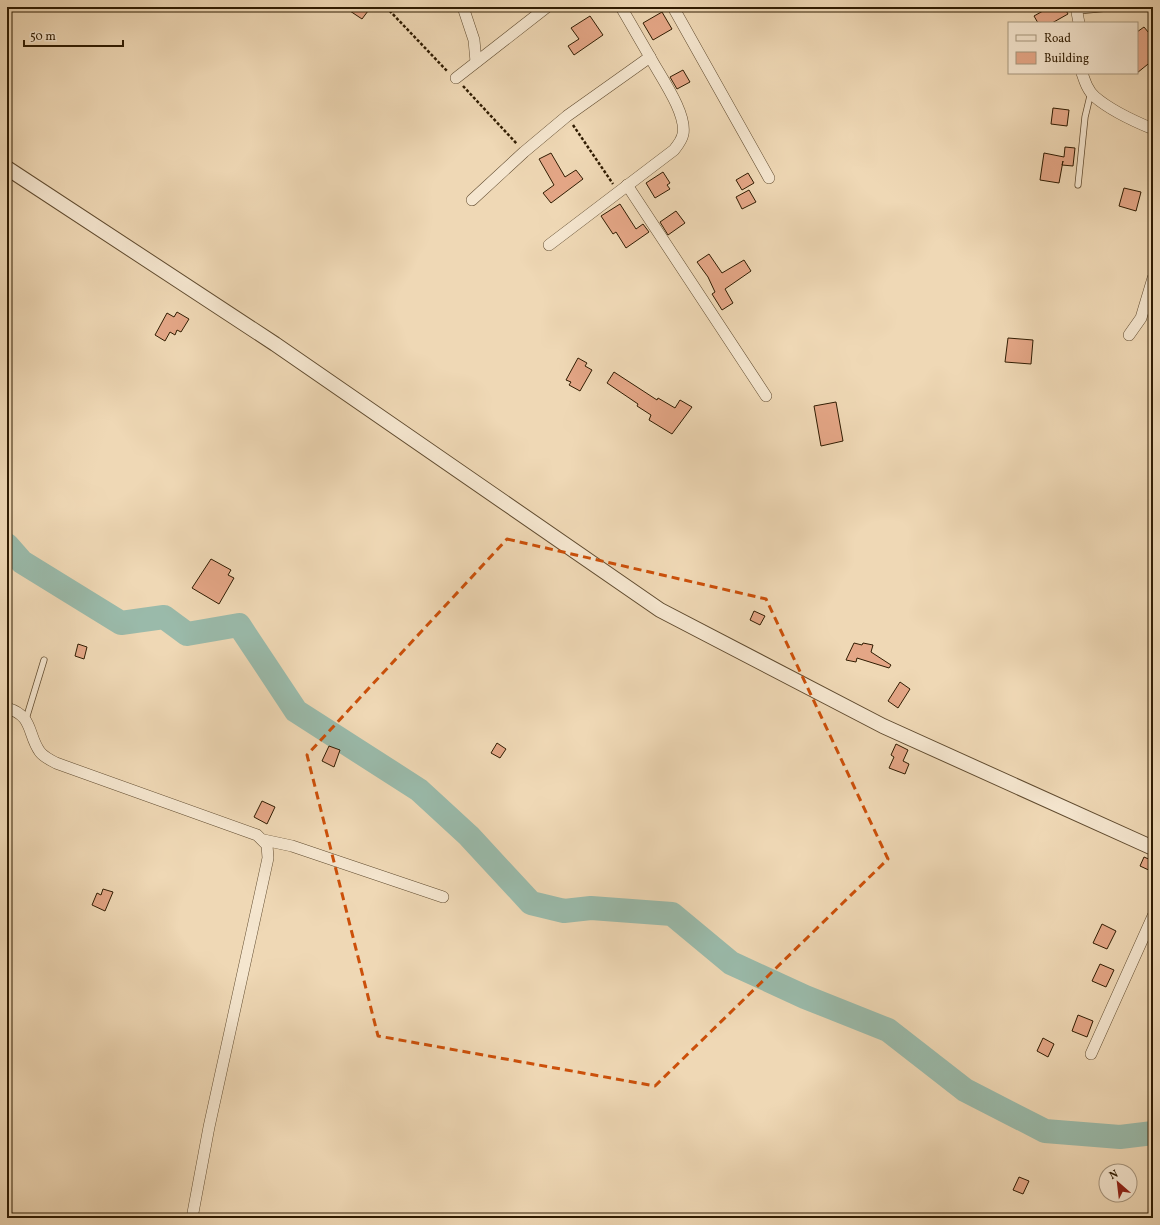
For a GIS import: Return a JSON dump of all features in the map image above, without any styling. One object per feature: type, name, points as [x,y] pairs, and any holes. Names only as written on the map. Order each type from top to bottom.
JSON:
[{"type":"street","points":[[463,7],[474,40],[476,62]]},
{"type":"street","points":[[456,78],[547,7]]},
{"type":"street","points":[[549,245],[622,188],[674,150],[684,133],[681,114],[621,7]]},
{"type":"street","points":[[672,7],[769,178]]},
{"type":"street","points":[[1077,9],[1079,22]]},
{"type":"street","points":[[472,200],[524,152],[567,116],[650,57]]},
{"type":"street","points":[[1082,74],[1085,84],[1095,97],[1153,129]]},
{"type":"street","points":[[7,168],[275,344],[660,610],[883,726],[1153,848]]},
{"type":"street","points":[[622,188],[766,396]]},
{"type":"street","points":[[1129,335],[1141,318],[1153,278]]},
{"type":"street","points":[[7,708],[20,714],[26,719],[41,753],[56,763],[230,824],[257,835],[264,840],[292,846],[443,897]]},
{"type":"street","points":[[192,1218],[209,1127],[268,858],[268,850],[264,840]]},
{"type":"street","points":[[1091,1054],[1153,916]]},
{"type":"lane","points":[[1077,9],[1118,7]]},
{"type":"lane","points":[[1078,185],[1085,117],[1091,92]]},
{"type":"lane","points":[[26,719],[44,660]]},
{"type":"path","points":[[567,116],[622,188]]},
{"type":"highlighted area","points":[[507,539],[766,599],[888,859],[655,1086],[378,1036],[307,755]]},
{"type":"building","points":[[344,7],[371,7],[362,19]]},
{"type":"building","points":[[1050,7],[1064,7],[1068,14],[1054,22],[1037,22],[1034,16]]},
{"type":"building","points":[[662,12],[672,29],[653,40],[643,23]]},
{"type":"building","points":[[590,16],[603,35],[574,55],[568,46],[579,39],[571,28]]},
{"type":"building","points":[[1144,27],[1153,38],[1153,60],[1138,72],[1138,31]]},
{"type":"building","points":[[683,70],[690,82],[677,89],[670,77]]},
{"type":"building","points":[[1053,108],[1069,110],[1067,126],[1051,124]]},
{"type":"building","points":[[1065,147],[1075,148],[1073,166],[1062,165],[1059,183],[1040,180],[1044,153],[1064,157]]},
{"type":"building","points":[[551,153],[565,177],[576,170],[583,179],[551,203],[543,193],[554,185],[539,159]]},
{"type":"building","points":[[663,172],[670,183],[667,185],[670,189],[655,198],[646,183]]},
{"type":"building","points":[[748,173],[754,183],[742,190],[736,180]]},
{"type":"building","points":[[1124,188],[1141,192],[1136,211],[1119,206]]},
{"type":"building","points":[[749,190],[756,202],[742,209],[736,197]]},
{"type":"building","points":[[620,204],[636,229],[643,224],[649,232],[626,248],[616,232],[613,234],[601,216]]},
{"type":"building","points":[[676,211],[685,223],[668,235],[660,222]]},
{"type":"building","points":[[709,254],[722,273],[744,260],[751,271],[725,289],[733,303],[722,310],[712,294],[715,292],[708,277],[697,262]]},
{"type":"building","points":[[177,312],[189,319],[181,332],[177,330],[175,335],[170,332],[165,341],[155,335],[167,313],[174,317]]},
{"type":"building","points":[[1008,338],[1033,340],[1031,364],[1005,362]]},
{"type":"building","points":[[578,358],[587,363],[585,366],[592,370],[580,391],[569,385],[571,382],[566,380]]},
{"type":"building","points":[[614,372],[657,400],[658,398],[675,408],[680,400],[692,407],[672,434],[649,420],[651,415],[637,406],[638,404],[607,383]]},
{"type":"building","points":[[836,402],[843,441],[821,446],[814,406]]},
{"type":"building","points":[[211,559],[231,570],[228,575],[234,578],[219,604],[192,588]]},
{"type":"building","points":[[754,611],[765,616],[760,625],[750,620]]},
{"type":"building","points":[[854,643],[873,645],[871,652],[891,665],[889,668],[857,658],[856,662],[846,660]]},
{"type":"building","points":[[78,644],[87,647],[84,659],[75,656]]},
{"type":"building","points":[[900,682],[910,689],[898,708],[888,701]]},
{"type":"building","points":[[497,743],[506,749],[500,758],[491,753]]},
{"type":"building","points":[[896,744],[908,750],[903,761],[909,764],[905,774],[889,768],[894,757],[891,755]]},
{"type":"building","points":[[329,746],[340,750],[334,767],[322,761]]},
{"type":"building","points":[[262,801],[275,807],[267,824],[254,817]]},
{"type":"building","points":[[1144,857],[1153,861],[1153,872],[1140,866]]},
{"type":"building","points":[[103,889],[113,892],[105,911],[92,905],[97,893],[101,895]]},
{"type":"building","points":[[1102,924],[1116,931],[1107,949],[1093,943]]},
{"type":"building","points":[[1100,964],[1114,970],[1106,987],[1092,981]]},
{"type":"building","points":[[1078,1015],[1093,1021],[1087,1037],[1072,1031]]},
{"type":"building","points":[[1043,1038],[1054,1044],[1048,1057],[1037,1051]]},
{"type":"building","points":[[1019,1177],[1029,1181],[1023,1194],[1013,1190]]},
{"type":"waterway","points":[[7,545],[22,562],[121,623],[164,617],[187,634],[239,625],[296,711],[419,790],[469,836],[531,903],[564,911],[591,908],[672,914],[731,963],[805,997],[888,1030],[965,1090],[1045,1131],[1120,1137],[1153,1133]]}]
